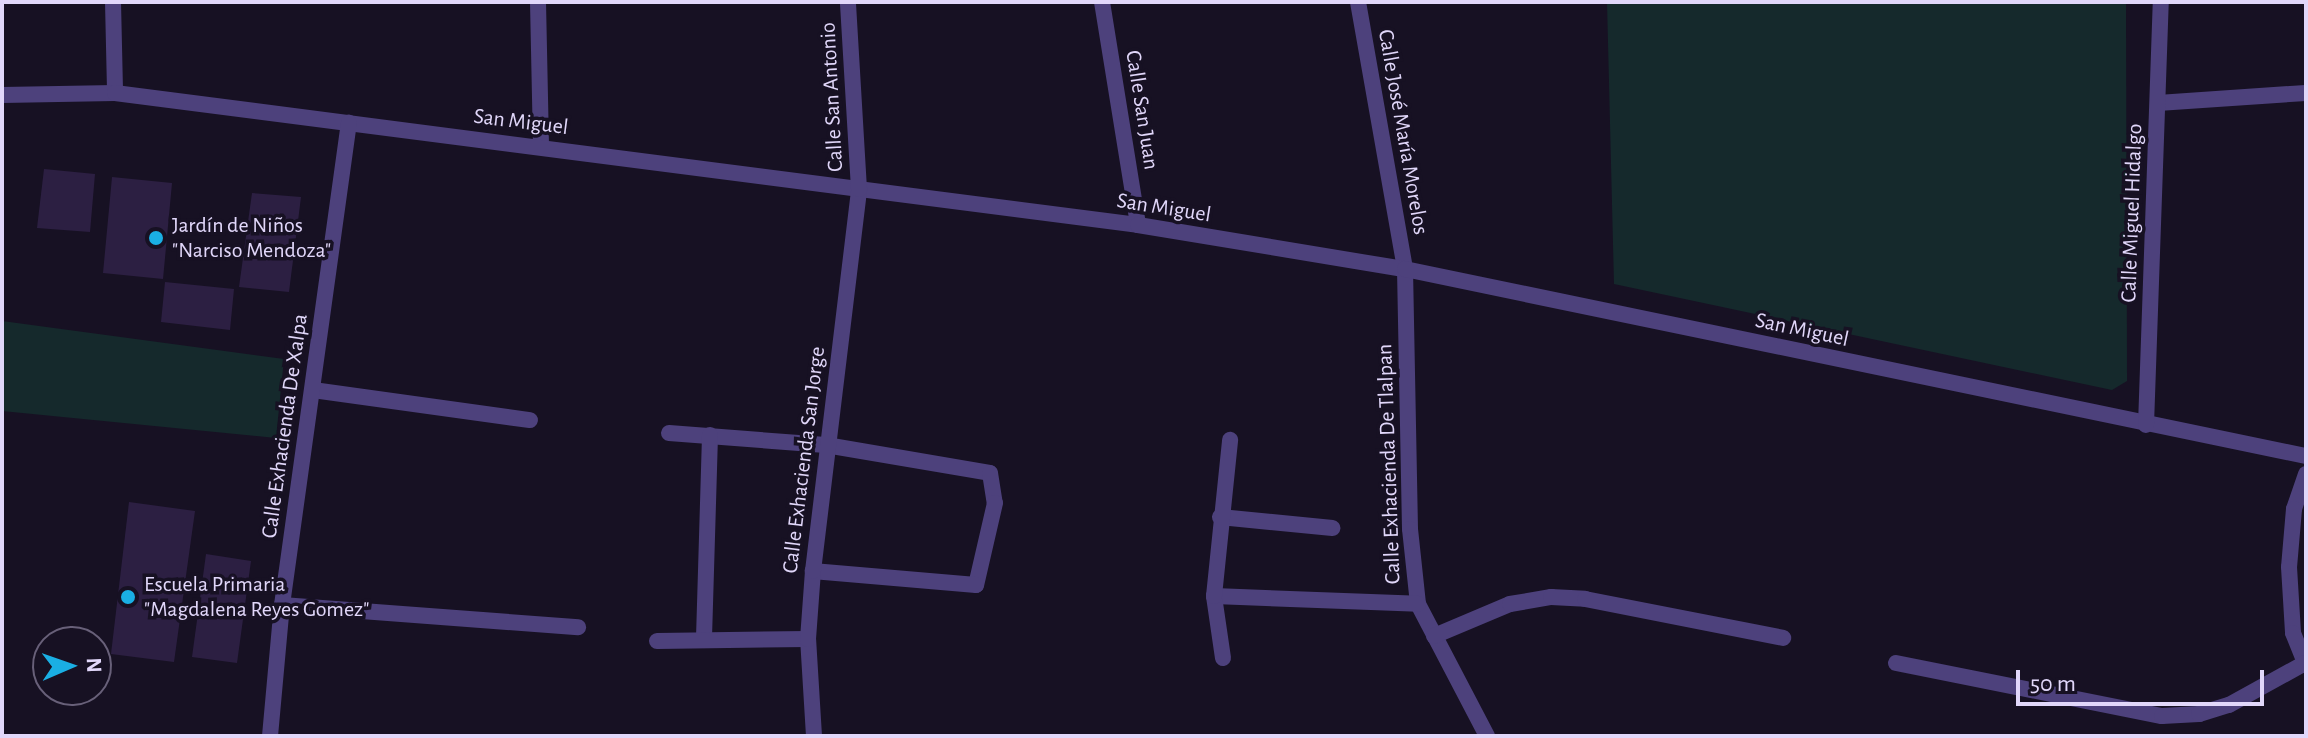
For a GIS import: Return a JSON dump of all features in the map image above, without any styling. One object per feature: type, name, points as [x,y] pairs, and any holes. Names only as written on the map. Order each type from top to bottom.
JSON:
[{"type":"street","points":[[113,2],[115,93]]},
{"type":"street","points":[[538,2],[541,146]]},
{"type":"street","name":"Calle San Antonio","points":[[848,2],[859,189]]},
{"type":"street","name":"Calle San Juan","points":[[1102,2],[1138,225]]},
{"type":"street","name":"Calle José María Morelos","points":[[1358,2],[1405,269]]},
{"type":"street","name":"Calle Miguel Hidalgo","points":[[2146,425],[2161,2]]},
{"type":"street","name":"San Miguel","points":[[2,95],[115,93],[1138,225],[1405,269],[2306,456]]},
{"type":"street","points":[[2158,103],[2306,93]]},
{"type":"street","name":"Calle Exhacienda De Xalpa","points":[[270,736],[282,605],[349,123]]},
{"type":"street","name":"Calle Exhacienda San Jorge","points":[[814,736],[808,639],[813,571],[859,189]]},
{"type":"street","name":"Calle Exhacienda De Tlalpan","points":[[1405,269],[1410,529],[1418,604],[1487,736]]},
{"type":"street","points":[[313,390],[530,420]]},
{"type":"street","points":[[669,433],[826,445],[987,470],[995,503],[976,585],[813,571]]},
{"type":"street","points":[[704,638],[710,435]]},
{"type":"street","points":[[1223,658],[1214,596],[1230,440]]},
{"type":"street","points":[[1896,663],[2162,716],[2199,714],[2229,705],[2306,664],[2293,633],[2289,567],[2294,509],[2306,474]]},
{"type":"street","points":[[1220,517],[1332,528]]},
{"type":"street","points":[[1214,596],[1418,604]]},
{"type":"street","points":[[1434,636],[1510,604],[1551,597],[1585,599],[1783,638]]},
{"type":"street","points":[[282,605],[578,627]]},
{"type":"street","points":[[657,641],[808,639]]},
{"type":"green space","points":[[1607,2],[2126,2],[2127,381],[2112,390],[1614,284]]},
{"type":"green space","points":[[2,321],[284,359],[276,438],[2,411]]},
{"type":"building","points":[[44,169],[95,174],[90,232],[37,228]]},
{"type":"building","points":[[112,177],[172,183],[163,279],[103,273]]},
{"type":"building","points":[[252,193],[301,197],[289,292],[239,287]]},
{"type":"building","points":[[165,282],[234,289],[230,330],[161,322]]},
{"type":"building","points":[[129,502],[195,511],[174,662],[112,654]]},
{"type":"building","points":[[206,554],[251,561],[237,663],[192,657]]},
{"type":"place","name":"Jardín de Niños \"Narciso Mendoza\"","points":[[156,238]]},
{"type":"place","name":"Escuela Primaria \"Magdalena Reyes Gomez\"","points":[[128,597]]}]
